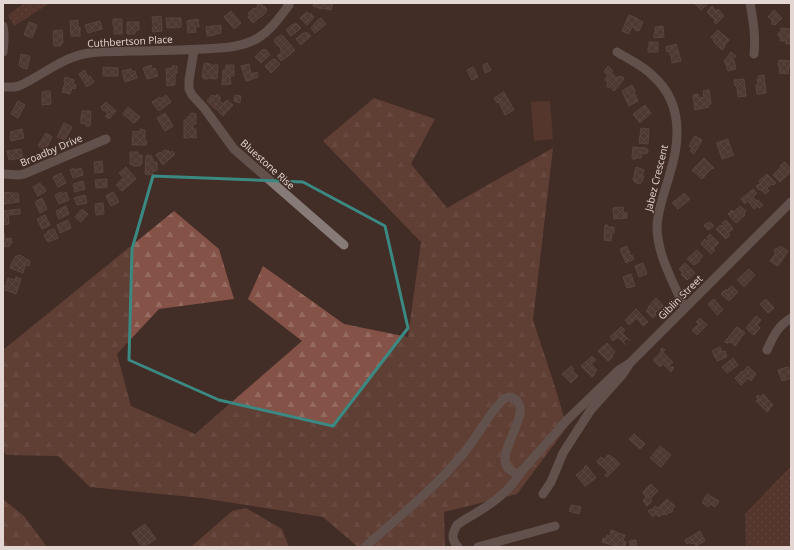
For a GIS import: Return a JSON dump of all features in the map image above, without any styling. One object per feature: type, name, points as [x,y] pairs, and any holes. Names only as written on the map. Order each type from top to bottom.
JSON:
[{"type":"street","name":"Cuthbertson Place","points":[[3,87],[19,86],[64,60],[84,54],[99,52],[194,50],[236,46],[253,40],[265,32],[276,22],[289,5],[287,3]]},
{"type":"street","points":[[750,3],[754,23],[754,54]]},
{"type":"street","points":[[3,26],[5,41],[3,52]]},
{"type":"street","name":"Bluestone Rise","points":[[194,50],[189,80],[189,89],[192,95],[204,108],[234,149],[344,245]]},
{"type":"street","name":"Jabez Crescent","points":[[616,52],[652,74],[666,89],[675,112],[677,138],[672,167],[658,216],[657,228],[660,251],[679,296],[686,306]]},
{"type":"street","name":"Broadby Drive","points":[[3,174],[24,174],[106,139]]},
{"type":"street","name":"Giblin Street","points":[[543,494],[551,482],[563,453],[590,411],[622,375],[630,363],[791,202]]},
{"type":"street","points":[[767,350],[774,334],[784,322],[791,318]]},
{"type":"street","points":[[458,547],[454,542],[453,537],[454,530],[457,525],[506,491],[520,472],[584,402],[619,370],[630,363]]},
{"type":"street","points":[[365,547],[393,523],[451,468],[472,442],[500,402],[509,397],[513,397],[520,404],[520,415],[506,454],[505,462],[506,467],[513,473],[520,472]]},
{"type":"street","points":[[478,547],[555,526]]},
{"type":"highlighted area","points":[[153,176],[303,182],[385,226],[408,328],[333,426],[219,400],[129,360],[132,249]]},
{"type":"green space","points":[[374,98],[435,119],[411,164],[447,208],[553,148],[533,320],[567,427],[517,494],[444,512],[445,547],[358,547],[323,517],[201,498],[90,487],[58,456],[6,455],[3,451],[3,350],[174,211],[219,249],[234,299],[159,309],[117,354],[131,406],[195,434],[302,341],[248,299],[263,266],[344,324],[408,337],[421,242],[323,141]]},
{"type":"green space","points":[[3,499],[24,516],[47,547],[3,547]]},
{"type":"green space","points":[[246,508],[282,529],[289,547],[191,547],[232,511]]},
{"type":"shaded area","points":[[25,3],[50,3],[14,26],[8,15]]},
{"type":"shaded area","points":[[550,101],[553,139],[534,141],[531,102]]},
{"type":"shaded area","points":[[791,466],[791,547],[746,547],[745,514]]},
{"type":"building","points":[[260,3],[267,9],[266,12],[253,23],[248,17],[250,16],[248,13],[254,8],[255,9]]},
{"type":"building","points":[[314,3],[333,3],[331,10],[313,6]]},
{"type":"building","points":[[694,3],[708,3],[701,10]]},
{"type":"building","points":[[712,6],[716,11],[718,9],[724,16],[716,24],[714,22],[715,20],[707,12]]},
{"type":"building","points":[[774,10],[782,18],[775,25],[772,24],[772,20],[768,17]]},
{"type":"building","points":[[231,11],[241,23],[234,29],[224,17]]},
{"type":"building","points":[[307,12],[314,17],[307,25],[300,18]]},
{"type":"building","points":[[629,15],[643,22],[639,31],[632,27],[629,34],[622,31]]},
{"type":"building","points":[[161,16],[162,31],[153,32],[152,28],[154,25],[152,17]]},
{"type":"building","points":[[166,18],[181,18],[181,27],[167,28]]},
{"type":"building","points":[[321,18],[326,24],[315,33],[311,28]]},
{"type":"building","points":[[113,19],[122,19],[122,34],[114,34]]},
{"type":"building","points":[[198,19],[199,27],[195,27],[196,32],[188,33],[187,21]]},
{"type":"building","points":[[78,20],[80,36],[71,36],[70,21]]},
{"type":"building","points":[[100,21],[102,29],[88,33],[85,25]]},
{"type":"building","points":[[29,22],[37,25],[32,38],[24,35]]},
{"type":"building","points":[[127,22],[139,22],[139,30],[135,31],[135,34],[127,34]]},
{"type":"building","points":[[296,23],[301,28],[291,36],[286,30]]},
{"type":"building","points":[[221,25],[221,33],[215,33],[215,35],[207,36],[206,27]]},
{"type":"building","points":[[663,26],[664,37],[654,38],[655,27]]},
{"type":"building","points":[[781,28],[790,29],[790,44],[786,44],[786,40],[780,41],[781,36],[778,36],[779,32],[781,32]]},
{"type":"building","points":[[62,30],[63,43],[61,46],[54,46],[53,31]]},
{"type":"building","points":[[718,30],[729,40],[722,50],[711,37]]},
{"type":"building","points":[[306,32],[311,36],[301,45],[296,39]]},
{"type":"building","points":[[282,35],[295,50],[281,61],[277,56],[282,52],[280,50],[280,45],[278,46],[274,41]]},
{"type":"building","points":[[649,42],[658,42],[658,52],[648,52]]},
{"type":"building","points":[[676,44],[681,61],[672,63],[671,55],[669,51],[667,52],[666,47]]},
{"type":"building","points":[[263,49],[264,51],[265,49],[270,55],[261,63],[255,57]]},
{"type":"building","points":[[731,52],[736,56],[732,59],[732,61],[734,60],[736,69],[728,71],[724,62]]},
{"type":"building","points":[[21,54],[30,56],[27,69],[19,66]]},
{"type":"building","points":[[273,59],[280,64],[271,73],[265,66]]},
{"type":"building","points":[[779,60],[790,61],[788,74],[779,73]]},
{"type":"building","points":[[487,63],[491,70],[485,73],[483,65]]},
{"type":"building","points":[[204,64],[210,64],[209,65],[218,65],[217,79],[204,79],[202,77]]},
{"type":"building","points":[[249,64],[251,74],[257,72],[258,77],[246,81],[241,66]]},
{"type":"building","points":[[151,65],[152,69],[155,68],[158,76],[147,79],[143,68]]},
{"type":"building","points":[[226,65],[234,65],[234,76],[230,76],[231,84],[222,85],[223,70],[226,70]]},
{"type":"building","points":[[172,66],[177,66],[177,73],[175,73],[175,85],[167,86],[166,69],[172,69]]},
{"type":"building","points":[[608,66],[613,71],[611,73],[617,78],[619,76],[623,77],[624,79],[614,91],[610,87],[607,87],[608,83],[605,80],[608,75],[604,72]]},
{"type":"building","points":[[103,67],[118,68],[118,76],[103,76]]},
{"type":"building","points":[[473,67],[478,77],[472,80],[467,70]]},
{"type":"building","points":[[131,69],[132,72],[135,71],[137,78],[125,82],[122,71]]},
{"type":"building","points":[[85,70],[88,77],[90,76],[94,82],[87,87],[79,74]]},
{"type":"building","points":[[764,75],[766,93],[757,94],[756,85],[758,85],[758,76]]},
{"type":"building","points":[[65,77],[74,80],[73,84],[76,85],[75,89],[72,88],[70,94],[62,92]]},
{"type":"building","points":[[744,79],[746,96],[738,97],[737,86],[735,86],[734,80]]},
{"type":"building","points":[[632,85],[638,101],[629,106],[622,91]]},
{"type":"building","points":[[709,90],[711,104],[708,104],[709,107],[695,110],[693,95],[698,94],[699,98],[704,97],[703,91]]},
{"type":"building","points":[[50,91],[51,104],[42,105],[42,92]]},
{"type":"building","points":[[504,92],[514,110],[505,115],[499,102],[497,103],[494,98]]},
{"type":"building","points":[[217,94],[221,98],[219,100],[223,104],[227,100],[233,105],[223,116],[207,101],[212,95],[216,96]]},
{"type":"building","points":[[166,95],[171,102],[159,111],[152,102],[160,97],[161,99]]},
{"type":"building","points":[[235,95],[241,96],[240,103],[234,101]]},
{"type":"building","points":[[18,101],[25,105],[18,118],[11,114]]},
{"type":"building","points":[[106,102],[116,111],[109,119],[105,116],[108,114],[104,110],[103,111],[101,107]]},
{"type":"building","points":[[645,105],[651,113],[640,123],[633,114]]},
{"type":"building","points":[[128,107],[140,117],[134,123],[123,114]]},
{"type":"building","points":[[82,111],[91,111],[90,126],[86,126],[86,124],[81,123]]},
{"type":"building","points":[[165,113],[173,126],[165,131],[157,118]]},
{"type":"building","points":[[190,114],[196,114],[196,124],[193,124],[193,129],[196,129],[196,138],[184,138],[184,120],[187,120],[187,117],[190,117]]},
{"type":"building","points":[[64,123],[72,127],[65,140],[57,137]]},
{"type":"building","points":[[641,128],[649,129],[648,144],[639,143]]},
{"type":"building","points":[[22,129],[24,138],[11,141],[10,132]]},
{"type":"building","points":[[140,129],[145,130],[145,141],[147,141],[146,145],[132,145],[133,131],[140,132]]},
{"type":"building","points":[[46,133],[52,137],[46,149],[44,149],[38,146]]},
{"type":"building","points":[[695,136],[702,140],[694,154],[690,151],[692,148],[689,146]]},
{"type":"building","points":[[728,139],[734,155],[722,159],[716,143]]},
{"type":"building","points":[[633,147],[646,148],[648,152],[646,154],[642,153],[641,158],[633,159]]},
{"type":"building","points":[[21,149],[23,158],[9,160],[7,151]]},
{"type":"building","points":[[165,150],[169,151],[170,153],[172,151],[175,154],[163,165],[156,155]]},
{"type":"building","points":[[130,152],[138,152],[138,155],[142,155],[142,164],[140,164],[140,166],[133,166],[130,164]]},
{"type":"building","points":[[146,156],[152,156],[153,162],[157,162],[157,171],[153,171],[153,175],[145,174]]},
{"type":"building","points":[[704,158],[714,168],[712,168],[702,179],[692,170]]},
{"type":"building","points":[[102,161],[103,172],[95,173],[94,162]]},
{"type":"building","points":[[785,162],[791,169],[791,172],[780,182],[773,175]]},
{"type":"building","points":[[126,167],[136,179],[122,191],[116,185],[123,178],[119,173]]},
{"type":"building","points":[[636,167],[644,170],[642,176],[644,176],[640,184],[634,182],[635,181],[633,180]]},
{"type":"building","points":[[74,168],[75,170],[81,168],[83,175],[73,178],[70,170]]},
{"type":"building","points":[[61,173],[66,183],[58,187],[53,177]]},
{"type":"building","points":[[767,174],[776,183],[767,188],[769,191],[765,194],[756,186],[761,183],[759,181]]},
{"type":"building","points":[[107,179],[107,187],[96,188],[95,180]]},
{"type":"building","points":[[83,181],[85,189],[75,192],[73,184]]},
{"type":"building","points":[[40,183],[46,191],[38,196],[33,187]]},
{"type":"building","points":[[753,189],[757,193],[753,197],[756,201],[758,200],[763,205],[754,209],[748,201],[745,204],[741,199]]},
{"type":"building","points":[[61,192],[63,194],[66,192],[69,200],[59,204],[55,195]]},
{"type":"building","points":[[113,192],[119,202],[111,206],[106,196]]},
{"type":"building","points":[[3,193],[18,193],[19,202],[3,204]]},
{"type":"building","points":[[684,193],[690,199],[678,209],[672,203]]},
{"type":"building","points":[[85,195],[87,203],[77,205],[74,198]]},
{"type":"building","points":[[42,198],[47,209],[40,213],[35,202]]},
{"type":"building","points":[[103,203],[104,214],[96,215],[95,204]]},
{"type":"building","points":[[66,206],[69,214],[59,219],[56,211]]},
{"type":"building","points":[[740,206],[746,211],[744,213],[745,215],[736,223],[728,214],[732,210],[734,212]]},
{"type":"building","points":[[623,207],[624,213],[627,213],[627,218],[614,219],[613,208]]},
{"type":"building","points":[[20,209],[20,214],[8,214],[9,224],[3,225],[3,211]]},
{"type":"building","points":[[82,209],[88,214],[81,222],[75,217]]},
{"type":"building","points":[[45,215],[50,225],[42,229],[37,219]]},
{"type":"building","points":[[68,220],[71,228],[60,233],[57,225]]},
{"type":"building","points":[[726,220],[733,229],[728,233],[730,235],[726,239],[716,229],[721,225],[724,225],[722,223]]},
{"type":"building","points":[[710,222],[714,226],[708,230],[704,226],[706,223],[707,224]]},
{"type":"building","points":[[605,225],[608,225],[608,228],[614,227],[614,233],[612,233],[611,241],[604,240]]},
{"type":"building","points":[[54,229],[58,238],[48,242],[44,235],[48,233],[48,231]]},
{"type":"building","points":[[3,232],[5,239],[11,238],[12,243],[10,243],[10,246],[3,247]]},
{"type":"building","points":[[710,234],[719,243],[713,248],[715,250],[711,254],[701,244],[705,239],[707,241],[709,240],[707,237]]},
{"type":"building","points":[[627,246],[630,254],[629,256],[632,255],[634,259],[626,263],[620,249]]},
{"type":"building","points":[[780,246],[788,251],[778,266],[770,261],[775,254],[776,255],[774,252],[776,248],[778,249]]},
{"type":"building","points":[[697,250],[703,256],[699,260],[700,261],[694,265],[687,259]]},
{"type":"building","points":[[19,255],[30,261],[29,266],[25,265],[23,273],[10,268],[15,257]]},
{"type":"building","points":[[643,263],[647,274],[639,277],[635,266]]},
{"type":"building","points":[[685,263],[695,273],[687,280],[681,274],[683,272],[679,269]]},
{"type":"building","points":[[749,269],[755,275],[744,287],[737,280]]},
{"type":"building","points":[[631,274],[635,286],[627,288],[623,277]]},
{"type":"building","points":[[16,277],[21,279],[16,294],[3,289],[3,285],[6,286],[8,278],[15,280]]},
{"type":"building","points":[[732,286],[738,292],[729,301],[721,294],[726,289],[728,291],[728,289]]},
{"type":"building","points":[[656,298],[663,306],[655,313],[656,315],[653,318],[646,311]]},
{"type":"building","points":[[714,299],[723,310],[717,315],[708,304]]},
{"type":"building","points":[[766,299],[774,308],[768,313],[760,304]]},
{"type":"building","points":[[636,309],[648,322],[643,326],[637,318],[629,325],[625,320]]},
{"type":"building","points":[[756,316],[761,320],[757,325],[760,328],[754,335],[746,328]]},
{"type":"building","points":[[700,318],[707,325],[697,335],[692,330],[699,324],[696,322]]},
{"type":"building","points":[[621,327],[625,330],[622,333],[627,338],[623,342],[618,337],[613,341],[610,337]]},
{"type":"building","points":[[737,327],[745,333],[741,336],[735,346],[731,342],[725,342]]},
{"type":"building","points":[[737,327],[745,333],[741,336],[735,346],[731,342],[725,342]]},
{"type":"building","points":[[607,343],[615,352],[612,356],[613,357],[608,361],[598,351]]},
{"type":"building","points":[[720,347],[722,352],[725,351],[727,357],[717,361],[712,351]]},
{"type":"building","points":[[662,348],[665,350],[663,352],[673,362],[669,366],[674,368],[671,372],[663,364],[660,367],[653,360],[662,351],[660,350]]},
{"type":"building","points":[[592,356],[596,360],[591,364],[597,370],[592,377],[581,366]]},
{"type":"building","points":[[733,358],[738,365],[727,373],[722,367]]},
{"type":"building","points":[[571,366],[574,369],[572,371],[578,376],[571,383],[562,374]]},
{"type":"building","points":[[748,366],[756,374],[751,381],[748,378],[741,385],[735,378]]},
{"type":"building","points":[[788,367],[791,378],[782,381],[778,370]]},
{"type":"building","points":[[763,394],[773,405],[767,412],[756,401],[758,399],[756,397],[758,395],[760,397]]},
{"type":"building","points":[[634,434],[645,444],[640,449],[629,439]]},
{"type":"building","points":[[660,446],[671,455],[661,467],[650,458]]},
{"type":"building","points":[[608,455],[613,457],[620,464],[607,477],[605,475],[608,472],[597,462],[601,457],[604,460]]},
{"type":"building","points":[[586,465],[596,478],[585,486],[576,475],[585,468],[584,467]]},
{"type":"building","points":[[651,484],[658,491],[650,499],[652,501],[647,506],[643,501],[646,497],[643,492]]},
{"type":"building","points":[[707,494],[719,501],[715,507],[710,504],[708,507],[702,503]]},
{"type":"building","points":[[667,499],[675,506],[672,510],[673,511],[666,515],[662,514],[659,517],[656,514],[653,517],[648,511],[651,509],[652,510],[655,506],[658,508]]},
{"type":"building","points":[[571,505],[581,507],[579,514],[569,511]]},
{"type":"building","points":[[145,524],[156,539],[142,547],[132,533]]},
{"type":"building","points":[[611,530],[625,535],[623,541],[626,542],[625,547],[619,547],[602,542],[603,538],[606,539],[607,535],[610,536]]},
{"type":"building","points":[[700,531],[705,541],[696,546],[694,543],[691,544],[690,542],[687,544],[685,540]]},
{"type":"building","points":[[636,540],[637,547],[630,547],[629,541]]}]
